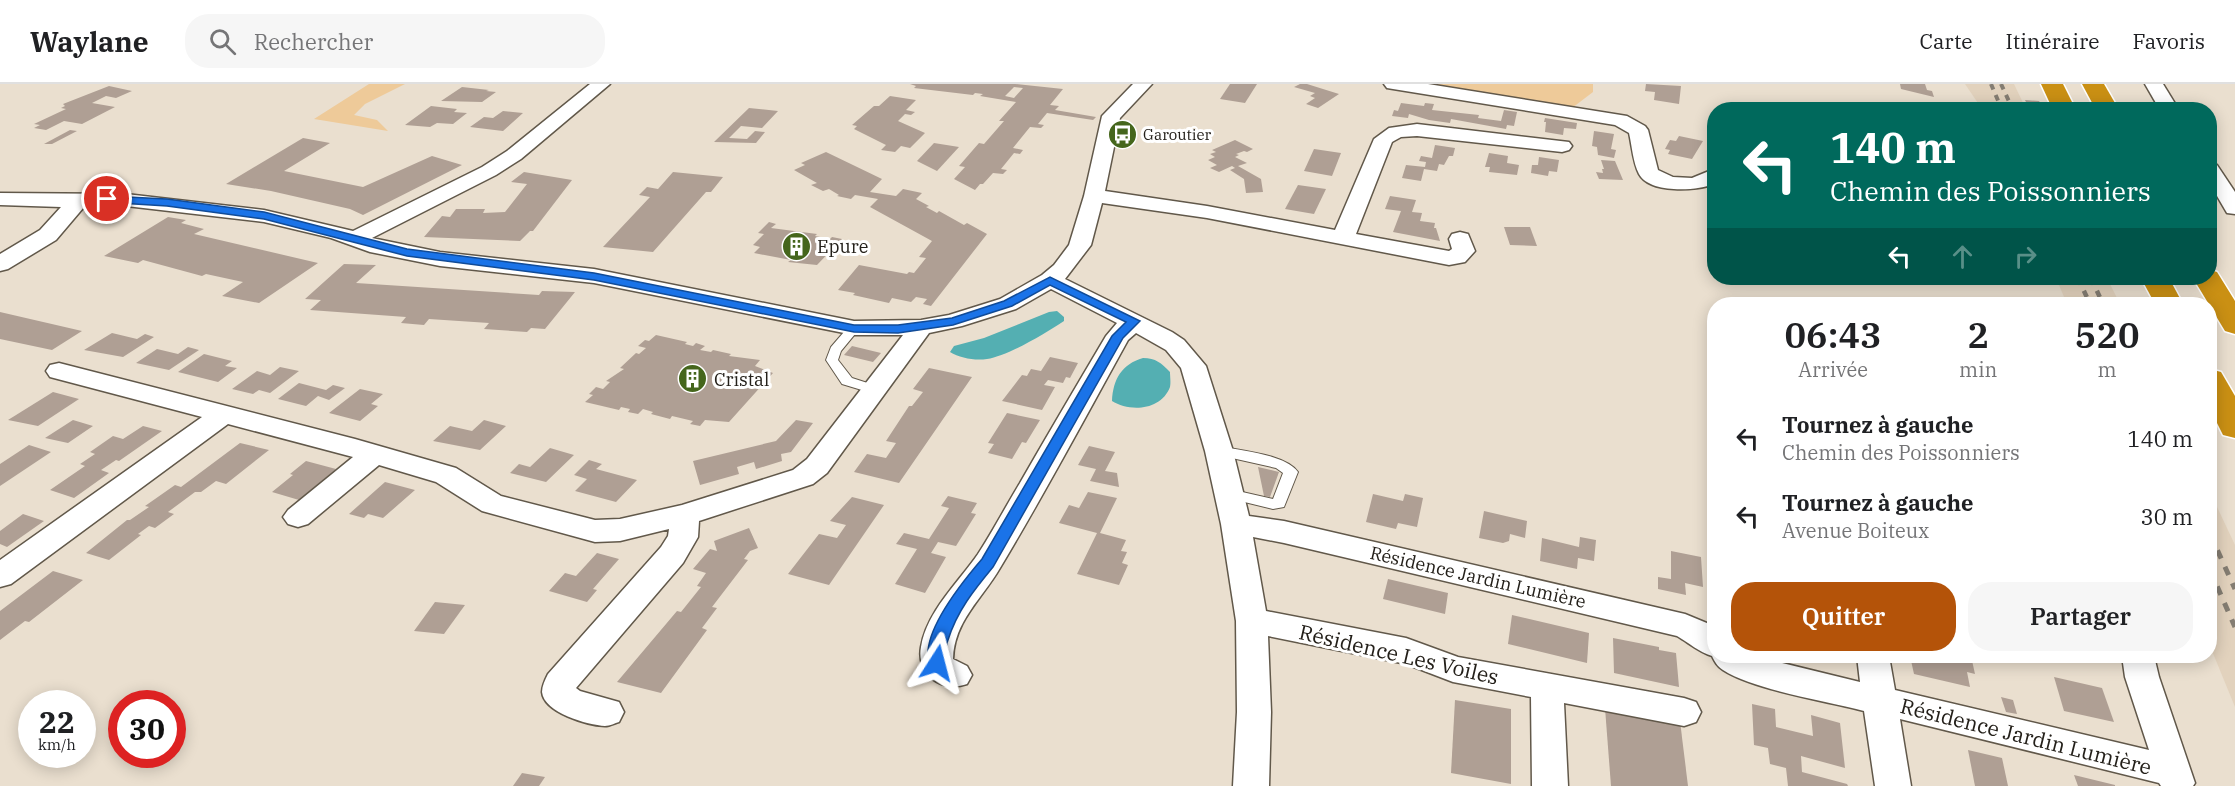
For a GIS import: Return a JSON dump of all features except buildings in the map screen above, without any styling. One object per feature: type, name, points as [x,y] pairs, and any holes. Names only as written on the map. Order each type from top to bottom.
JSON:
[{"type":"highway","points":[[2052,84],[2061,102]]},
{"type":"highway","points":[[2093,84],[2103,102]]},
{"type":"highway","points":[[2211,285],[2235,325]]},
{"type":"highway","points":[[2217,392],[2235,427]]},
{"type":"street","points":[[354,239],[498,166],[601,84]]},
{"type":"street","points":[[0,200],[167,203],[264,216],[370,245],[440,259],[605,278],[854,328],[921,327],[983,313],[1008,303],[1050,280],[1062,270],[1076,252],[1094,196],[1112,117],[1143,84]]},
{"type":"street","points":[[1393,84],[1620,120],[1638,130],[1649,173],[1654,177],[1674,182],[1707,181]]},
{"type":"street","points":[[2154,84],[2165,102]]},
{"type":"street","points":[[1343,238],[1384,139],[1389,135],[1417,130],[1562,147]]},
{"type":"street","points":[[2217,180],[2235,208]]},
{"type":"street","points":[[1094,196],[1208,212],[1449,258],[1457,257],[1464,251],[1460,239]]},
{"type":"street","points":[[0,264],[48,235],[79,200]]},
{"type":"street","points":[[1050,280],[1134,321],[1175,345],[1193,366],[1219,451],[1236,524],[1252,621],[1254,712],[1251,786]]},
{"type":"street","points":[[955,675],[942,671],[937,663],[938,643],[950,613],[969,584],[988,563],[1118,336],[1134,321]]},
{"type":"street","points":[[59,370],[374,454],[460,481],[492,504],[595,531],[649,525],[803,477],[817,466],[921,327]]},
{"type":"street","points":[[0,576],[224,414]]},
{"type":"street","points":[[298,517],[374,454]]},
{"type":"street","points":[[607,712],[570,702],[559,694],[560,684],[672,555],[683,537],[685,515]]},
{"type":"street","name":"Résidence Jardin Lumière","points":[[1236,524],[1284,532],[1685,626],[1707,638]]},
{"type":"street","name":"Résidence Les Voiles","points":[[1252,621],[1406,651],[1453,669],[1684,712]]},
{"type":"street","name":"Résidence Jardin Lumière","points":[[1738,663],[1756,671],[2175,779]]},
{"type":"street","name":"Résidence Jardin Lumière","points":[[1874,663],[1893,786]]},
{"type":"street","name":"Résidence Jardin Lumière","points":[[2139,663],[2175,779]]},
{"type":"street","points":[[1547,686],[1550,786]]},
{"type":"lane","points":[[854,328],[835,350],[832,360],[847,381],[875,390]]},
{"type":"lane","points":[[1219,451],[1280,464],[1291,472],[1279,502],[1273,504],[1229,494]]},
{"type":"shaded area","points":[[369,84],[405,84],[365,104],[354,115],[377,120],[388,131],[314,119]]},
{"type":"shaded area","points":[[1425,84],[1593,84],[1593,92],[1572,108]]},
{"type":"shaded area","points":[[1965,84],[2014,84],[2023,102],[1977,102]]},
{"type":"shaded area","points":[[2059,285],[2110,285],[2116,297],[2064,297]]},
{"type":"shaded area","points":[[2217,507],[2235,545],[2235,707],[2217,663]]},
{"type":"water","points":[[1057,311],[1064,317],[1064,321],[1037,338],[996,357],[978,360],[950,352],[954,346],[984,338],[1049,312]]},
{"type":"water","points":[[1143,358],[1158,362],[1170,372],[1170,387],[1166,395],[1152,405],[1135,408],[1112,401],[1114,386],[1124,368]]},
{"type":"railway","points":[[1991,84],[1999,102]]},
{"type":"railway","points":[[2001,84],[2009,102]]},
{"type":"railway","points":[[2081,285],[2087,297]]},
{"type":"railway","points":[[2094,285],[2100,297]]},
{"type":"railway","points":[[2217,549],[2235,589]]},
{"type":"railway","points":[[2217,586],[2235,627]]},
{"type":"place","name":"Garoutier","points":[[1122,134]]},
{"type":"place","name":"Epure","points":[[796,246]]},
{"type":"place","name":"Cristal","points":[[693,379]]},
{"type":"route","points":[[107,199],[167,203],[264,216],[339,233],[370,245],[407,253],[440,259],[594,276],[854,328],[898,329],[953,321],[1008,303],[1050,280],[1134,321],[1118,336],[988,563],[969,584],[950,613],[938,643],[937,663]]}]
